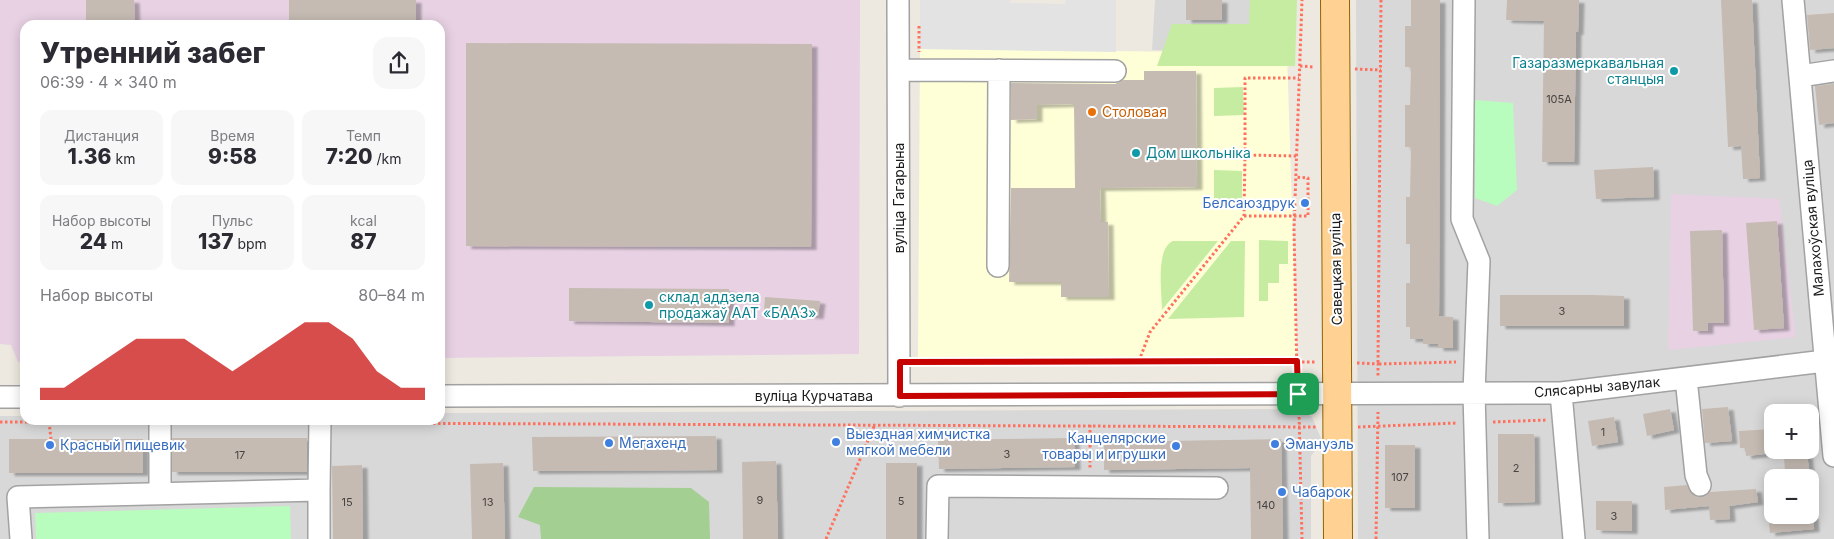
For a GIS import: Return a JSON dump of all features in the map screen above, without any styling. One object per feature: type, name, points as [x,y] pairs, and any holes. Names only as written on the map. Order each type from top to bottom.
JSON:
[{"type":"main road","name":"Савецкая вуліца","points":[[1335,0],[1338,539]]},
{"type":"street","name":"вуліца Гагарына","points":[[898,0],[900,396]]},
{"type":"street","points":[[1464,0],[1462,219],[1479,261],[1474,393],[1478,539]]},
{"type":"street","name":"Малахоўская вуліца","points":[[1793,0],[1828,318],[1825,361],[1834,456]]},
{"type":"street","points":[[899,70],[1115,71]]},
{"type":"street","points":[[998,266],[999,70]]},
{"type":"street","points":[[1800,76],[1834,71]]},
{"type":"street","name":"Слясарны завулак","points":[[1338,393],[1561,393],[1825,361]]},
{"type":"street","points":[[1686,378],[1696,475],[1700,484]]},
{"type":"street","name":"вуліца Курчатава","points":[[445,396],[900,396],[1338,393]]},
{"type":"street","points":[[1561,393],[1574,539]]},
{"type":"street","points":[[0,397],[20,397]]},
{"type":"street","points":[[160,425],[160,493]]},
{"type":"street","points":[[319,539],[320,425]]},
{"type":"street","points":[[937,539],[938,486],[1217,488]]},
{"type":"street","points":[[21,539],[18,496],[319,490]]},
{"type":"path","points":[[1302,0],[1295,177],[1297,361],[1302,539]]},
{"type":"path","points":[[1376,539],[1381,0]]},
{"type":"path","points":[[1139,362],[1150,332],[1244,216],[1245,78],[1299,78]]},
{"type":"path","points":[[1245,155],[1296,156]]},
{"type":"path","points":[[1244,216],[1308,216],[1308,178],[1295,177]]},
{"type":"path","points":[[900,362],[1297,361],[1378,364],[1475,362]]},
{"type":"path","points":[[0,422],[20,422]]},
{"type":"path","points":[[445,422],[1320,427]]},
{"type":"path","points":[[826,539],[875,424]]},
{"type":"path","points":[[49,425],[51,439]]},
{"type":"path","points":[[1090,425],[1090,487]]},
{"type":"shaded area","points":[[0,0],[860,0],[859,354],[445,358],[445,20],[20,20],[20,362],[18,362],[11,345],[0,344]]},
{"type":"shaded area","points":[[920,0],[1010,0],[1010,3],[1065,4],[1066,0],[1116,0],[1116,52],[920,49]]},
{"type":"shaded area","points":[[1155,0],[1291,0],[1287,53],[1152,50]]},
{"type":"shaded area","points":[[1356,0],[1834,0],[1834,539],[1358,539]]},
{"type":"shaded area","name":"Дом школьніка","points":[[920,49],[1287,53],[1297,361],[918,362]]},
{"type":"shaded area","points":[[1671,194],[1779,199],[1796,337],[1668,350]]},
{"type":"shaded area","points":[[1298,409],[1312,417],[1322,441],[1311,456],[1311,539],[0,539],[0,416],[20,416],[20,425],[445,425],[445,413]]},
{"type":"green space","points":[[1250,0],[1297,0],[1295,66],[1157,66],[1172,24],[1249,24]]},
{"type":"green space","points":[[1243,87],[1244,115],[1214,116],[1214,88]]},
{"type":"green space","points":[[1475,100],[1513,103],[1517,190],[1497,206],[1475,198]]},
{"type":"green space","points":[[1214,170],[1242,171],[1242,201],[1214,200]]},
{"type":"green space","points":[[1259,240],[1288,241],[1288,264],[1279,264],[1279,283],[1268,283],[1268,301],[1259,301]]},
{"type":"green space","points":[[1173,241],[1218,241],[1162,310],[1162,262],[1167,246]]},
{"type":"green space","points":[[1231,241],[1245,241],[1244,317],[1168,319]]},
{"type":"green space","points":[[534,487],[691,488],[709,502],[710,539],[541,539],[540,525],[518,517]]},
{"type":"green space","points":[[290,506],[291,539],[36,539],[35,513]]},
{"type":"building","points":[[86,0],[134,0],[135,20],[86,20]]},
{"type":"building","points":[[289,0],[416,0],[416,20],[289,20]]},
{"type":"building","points":[[1186,0],[1222,0],[1222,20],[1186,20]]},
{"type":"building","points":[[1411,0],[1440,0],[1439,316],[1453,317],[1453,348],[1438,348],[1438,344],[1423,344],[1423,339],[1410,339],[1410,327],[1406,327],[1406,283],[1410,283],[1410,244],[1406,244],[1406,197],[1410,197],[1411,147],[1405,147],[1405,105],[1410,105],[1411,67],[1405,67],[1405,26],[1411,26]]},
{"type":"building","points":[[1507,0],[1579,0],[1578,32],[1576,32],[1574,162],[1542,162],[1544,21],[1506,20]]},
{"type":"building","points":[[1721,0],[1752,0],[1760,178],[1743,179],[1741,146],[1728,147]]},
{"type":"building","points":[[1834,13],[1834,48],[1810,50],[1807,15]]},
{"type":"building","points":[[466,43],[812,44],[811,247],[466,246]]},
{"type":"building","name":"Дом школьніка","points":[[1144,71],[1196,71],[1197,187],[1100,188],[1101,222],[1108,222],[1109,297],[1061,297],[1061,282],[1009,282],[1011,188],[1075,188],[1074,104],[1037,105],[1037,119],[1011,120],[1011,83],[1115,84],[1123,80],[1144,80]]},
{"type":"building","points":[[1834,84],[1834,123],[1819,125],[1815,86]]},
{"type":"building","points":[[1653,167],[1654,197],[1596,199],[1594,170]]},
{"type":"building","points":[[1777,221],[1784,328],[1754,330],[1746,223]]},
{"type":"building","points":[[1722,230],[1724,323],[1708,323],[1708,331],[1693,331],[1690,231]]},
{"type":"building","name":"склад аддзела продажаў ААТ «БААЗ»","points":[[569,288],[729,289],[729,323],[569,321]]},
{"type":"building","points":[[1500,295],[1624,296],[1624,326],[1500,326]]},
{"type":"building","points":[[765,297],[820,301],[818,316],[764,311]]},
{"type":"building","points":[[1728,407],[1732,441],[1705,443],[1702,409]]},
{"type":"building","points":[[1670,409],[1674,430],[1647,436],[1643,414]]},
{"type":"building","points":[[1614,417],[1618,442],[1592,446],[1588,421]]},
{"type":"building","points":[[1764,429],[1764,454],[1746,456],[1745,448],[1740,448],[1739,431]]},
{"type":"building","points":[[1498,434],[1534,434],[1535,502],[1498,503]]},
{"type":"building","points":[[716,436],[717,470],[533,471],[532,437]]},
{"type":"building","points":[[172,438],[307,438],[307,472],[172,472]]},
{"type":"building","points":[[1074,438],[1075,467],[939,469],[938,440]]},
{"type":"building","points":[[9,439],[143,439],[143,473],[9,473]]},
{"type":"building","points":[[1281,439],[1283,539],[1251,539],[1250,468],[1104,470],[1104,442]]},
{"type":"building","points":[[1385,445],[1415,445],[1415,508],[1385,508]]},
{"type":"building","points":[[1784,459],[1808,459],[1809,469],[1785,469]]},
{"type":"building","points":[[776,461],[778,539],[743,539],[742,462]]},
{"type":"building","points":[[503,463],[505,539],[472,539],[470,464]]},
{"type":"building","points":[[886,463],[917,463],[917,539],[886,539]]},
{"type":"building","points":[[362,465],[363,539],[333,539],[332,466]]},
{"type":"building","points":[[1687,485],[1692,494],[1699,497],[1705,496],[1710,492],[1756,489],[1758,502],[1729,506],[1730,519],[1710,520],[1709,506],[1665,510],[1664,487]]},
{"type":"building","points":[[1596,501],[1632,501],[1632,531],[1596,530]]},
{"type":"building","points":[[1769,524],[1814,524],[1814,529],[1770,533]]},
{"type":"place","name":"Газаразмеркавальная станцыя","points":[[1674,71]]},
{"type":"place","name":"Столовая","points":[[1092,112]]},
{"type":"place","name":"Дом школьніка","points":[[1136,153]]},
{"type":"place","name":"Белсаюздрук","points":[[1305,203]]},
{"type":"place","name":"склад аддзела продажаў ААТ «БААЗ»","points":[[649,305]]},
{"type":"place","name":"Выездная химчистка мягкой мебели","points":[[836,442]]},
{"type":"place","name":"Мегахенд","points":[[609,443]]},
{"type":"place","name":"Эмануэль","points":[[1275,444]]},
{"type":"place","name":"Красный пищевик","points":[[50,445]]},
{"type":"place","name":"Канцелярские товары и игрушки","points":[[1176,446]]},
{"type":"place","name":"Чабарок","points":[[1282,492]]},
{"type":"route","points":[[1297,361],[1298,394],[900,396],[900,362],[1297,361]]}]
